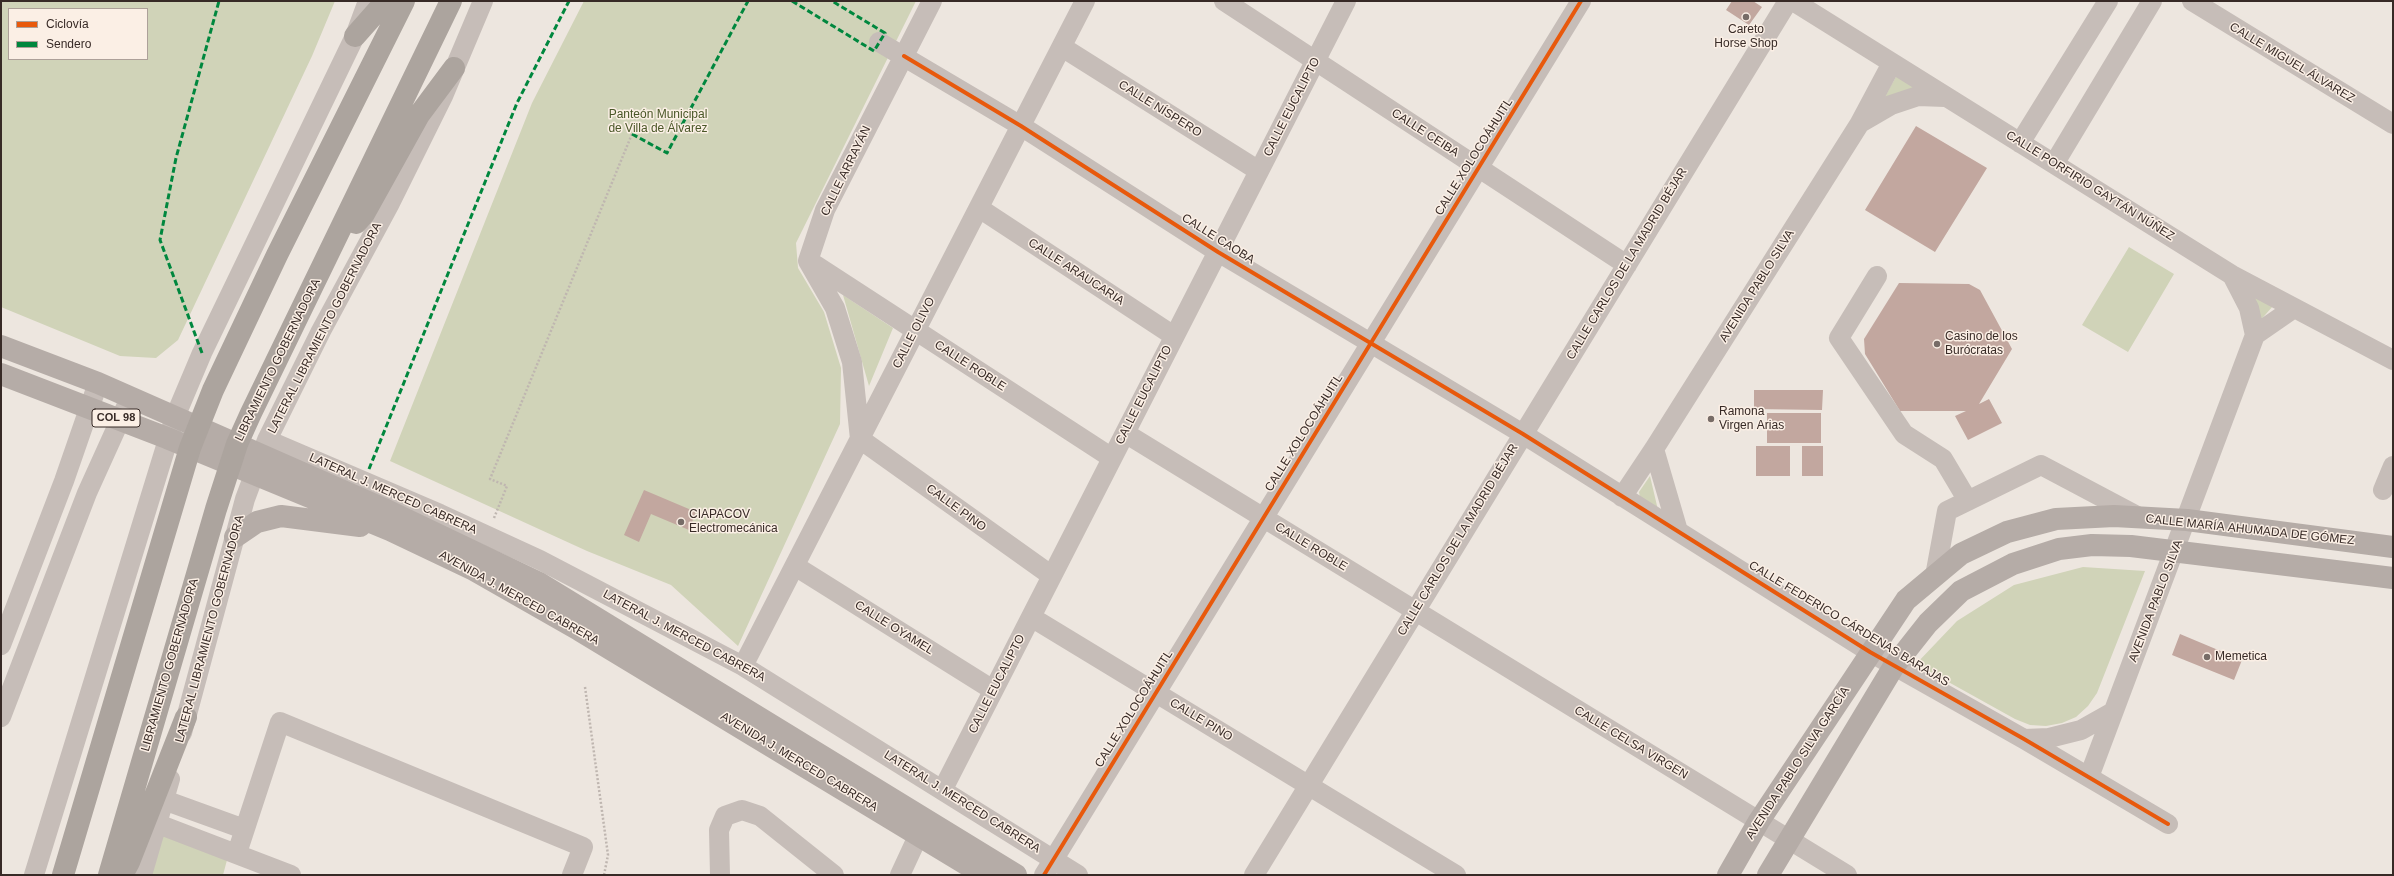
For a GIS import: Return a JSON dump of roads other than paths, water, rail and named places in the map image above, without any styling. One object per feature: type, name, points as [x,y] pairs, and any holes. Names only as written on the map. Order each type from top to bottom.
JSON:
[{"type":"highway","points":[[355,36],[386,1]]},
{"type":"highway","points":[[63,875],[190,448],[213,390],[277,255],[404,1]]},
{"type":"highway","name":"LIBRAMIENTO GOBERNADORA","points":[[109,875],[234,454],[251,413],[327,260],[451,1]]},
{"type":"highway","points":[[327,260],[364,214],[419,115],[454,68]]},
{"type":"highway","points":[[122,875],[129,862],[186,717]]},
{"type":"main road","name":"COL 98","points":[[1,346],[98,383],[199,428],[234,454]]},
{"type":"main road","name":"AVENIDA J. MERCED CABRERA","points":[[2,377],[88,407],[190,448],[261,456],[360,498],[539,583],[1016,875]]},
{"type":"main road","name":"AVENIDA J. MERCED CABRERA","points":[[261,456],[390,530],[472,569],[579,630],[919,834],[984,875]]},
{"type":"main road","points":[[235,537],[257,522],[281,516],[390,530]]},
{"type":"main road","name":"CALLE MARÍA AHUMADA DE GÓMEZ","points":[[1870,652],[1906,600],[1961,554],[2014,530],[2056,519],[2114,516],[2187,520],[2393,547]]},
{"type":"main road","points":[[1768,875],[1894,666],[1928,623],[1961,591],[2013,564],[2059,549],[2092,545],[2131,546],[2393,578]]},
{"type":"main road","name":"AVENIDA PABLO SILVA GARCÍA","points":[[1728,875],[1759,822],[1870,652]]},
{"type":"street","points":[[34,875],[167,438],[175,417],[202,353],[355,36],[368,1]]},
{"type":"street","name":"LATERAL LIBRAMIENTO GOBERNADORA","points":[[142,875],[158,824],[235,537],[261,456],[321,331],[389,205],[443,96],[483,1]]},
{"type":"street","name":"CALLE ARRAYÁN","points":[[808,261],[825,210],[932,1]]},
{"type":"street","name":"CALLE OLIVO","points":[[743,666],[1085,1]]},
{"type":"street","name":"CALLE CEIBA","points":[[1224,1],[1627,265]]},
{"type":"street","name":"CALLE EUCALIPTO","points":[[943,789],[1346,1]]},
{"type":"street","name":"CALLE XOLOCOÁHUITL","points":[[1048,867],[1581,1]]},
{"type":"street","name":"CALLE CARLOS DE LA MADRID BÉJAR","points":[[1254,875],[1788,1]]},
{"type":"street","name":"CALLE PORFIRIO GAYTÁN NÚÑEZ","points":[[1793,1],[2232,275],[2393,360]]},
{"type":"street","points":[[2020,143],[2108,1]]},
{"type":"street","points":[[2054,164],[2152,1]]},
{"type":"street","name":"CALLE MIGUEL ÁLVAREZ","points":[[2192,1],[2393,124]]},
{"type":"street","name":"CALLE CAOBA","points":[[879,42],[1021,126],[1218,252],[1523,434]]},
{"type":"street","name":"CALLE NÍSPERO","points":[[1062,47],[1259,171]]},
{"type":"street","name":"AVENIDA PABLO SILVA","points":[[1622,497],[1654,449],[1860,123],[1892,63]]},
{"type":"street","name":"AVENIDA PABLO SILVA","points":[[1860,123],[1892,105],[1918,96],[1947,97]]},
{"type":"street","name":"CALLE ARAUCARIA","points":[[979,208],[1174,336]]},
{"type":"street","points":[[808,261],[835,308],[852,362],[860,439]]},
{"type":"street","name":"CALLE ROBLE","points":[[808,261],[1112,458]]},
{"type":"street","points":[[2232,275],[2249,308],[2255,335],[2294,308]]},
{"type":"street","points":[[1876,276],[1839,338],[1904,434],[1943,459],[1968,501]]},
{"type":"street","name":"AVENIDA PABLO SILVA","points":[[2089,777],[2175,552],[2255,335]]},
{"type":"street","points":[[1,644],[64,481],[88,407],[98,383]]},
{"type":"street","points":[[1,717],[87,493],[130,398]]},
{"type":"street","name":"CALLE ROBLE","points":[[1125,433],[1415,611]]},
{"type":"street","name":"CALLE FEDERICO CÁRDENAS BARAJAS","points":[[1523,434],[1870,652],[2024,739],[2168,824]]},
{"type":"street","name":"CALLE PINO","points":[[860,439],[1052,576]]},
{"type":"street","points":[[1654,449],[1678,531]]},
{"type":"street","name":"LATERAL J. MERCED CABRERA","points":[[261,456],[330,467],[440,514],[540,560],[743,666],[943,789],[1048,867],[1078,875]]},
{"type":"street","points":[[1935,576],[1947,511],[2042,464],[2141,518]]},
{"type":"street","points":[[2383,490],[2393,466]]},
{"type":"street","points":[[330,467],[360,498]]},
{"type":"street","points":[[384,509],[440,514]]},
{"type":"street","name":"CALLE OYAMEL","points":[[795,566],[993,690]]},
{"type":"street","name":"CALLE CELSA VIRGEN","points":[[1415,611],[1847,875]]},
{"type":"street","name":"CALLE PINO","points":[[1031,617],[1456,875]]},
{"type":"street","points":[[2024,739],[2049,738],[2081,730],[2113,712]]},
{"type":"street","points":[[237,853],[280,722],[583,847],[572,875]]},
{"type":"street","points":[[164,800],[244,830]]},
{"type":"street","points":[[720,875],[719,830],[725,816],[742,810],[760,816],[834,875]]},
{"type":"street","points":[[158,824],[237,853],[291,875]]},
{"type":"street","points":[[900,875],[919,834]]},
{"type":"place","name":"Careto Horse Shop","points":[[1746,17]]},
{"type":"place","name":"Casino de los Burócratas","points":[[1937,344]]},
{"type":"place","name":"Ramona Virgen Arias","points":[[1711,419]]},
{"type":"place","name":"CIAPACOV Electromecánica","points":[[681,522]]},
{"type":"place","name":"Memetica","points":[[2207,657]]},
{"type":"park label","name":"Panteón Municipal de Villa de Álvarez","points":[[658,122]]}]
